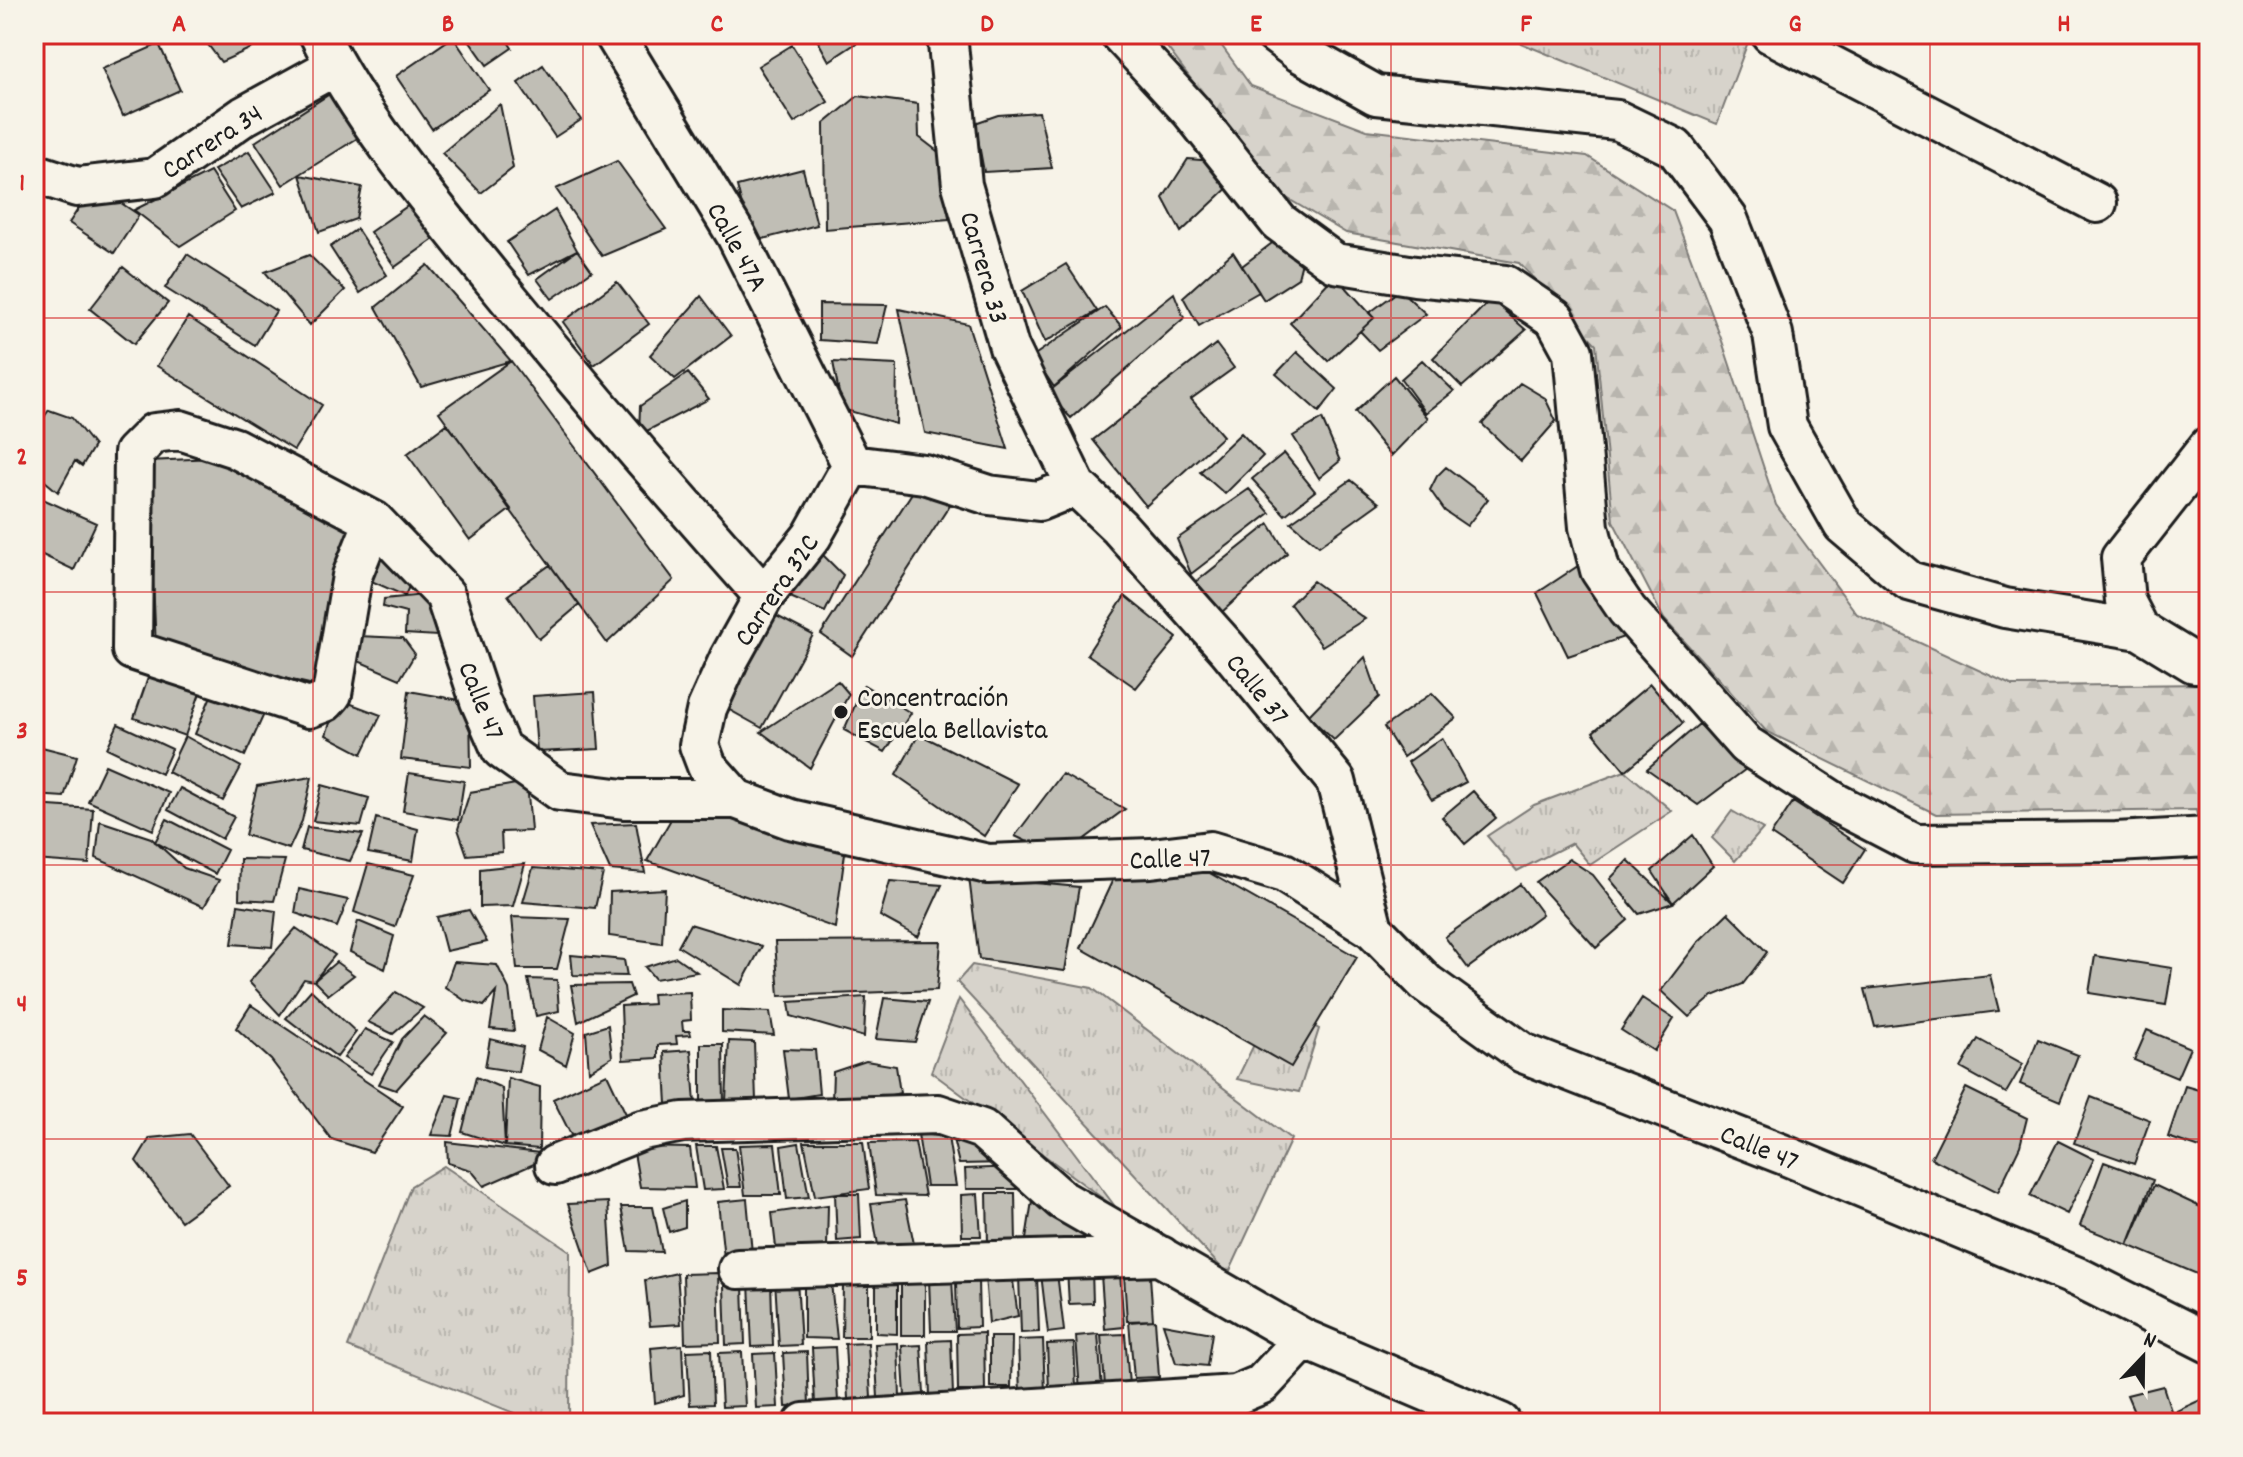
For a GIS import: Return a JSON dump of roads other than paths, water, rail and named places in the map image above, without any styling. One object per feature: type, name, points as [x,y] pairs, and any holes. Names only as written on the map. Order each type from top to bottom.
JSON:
[{"type":"street","name":"Calle 47A","points":[[614,34],[736,235],[852,465]]},
{"type":"street","name":"Carrera 33","points":[[947,34],[966,200],[1009,347],[1076,486]]},
{"type":"street","points":[[1120,34],[1191,111],[1279,222],[1335,263],[1505,285],[1555,319],[1573,352],[1589,527],[1600,570],[1627,610],[1746,745],[1836,803],[1915,844],[2116,842],[2209,837]]},
{"type":"street","points":[[1275,34],[1299,52],[1376,95],[1617,120],[1675,148],[1728,219],[1773,334],[1787,426],[1843,525],[1909,581],[2005,608],[2140,630],[2194,663],[2209,663]]},
{"type":"street","points":[[1771,34],[2097,203]]},
{"type":"street","points":[[327,50],[448,224],[625,441],[764,596]]},
{"type":"street","name":"Carrera 34","points":[[34,173],[77,187],[155,178],[244,116],[327,50]]},
{"type":"street","name":"Calle 47","points":[[374,521],[352,576],[332,694],[325,702],[309,708],[132,650],[134,453],[154,433],[180,430],[235,448],[374,521],[445,595],[480,701],[501,749],[560,791],[624,799],[736,799],[790,819],[988,864],[1151,858],[1210,851],[1284,873],[1373,929],[1426,983],[1523,1053],[1782,1154],[2080,1278],[2209,1343]]},
{"type":"street","points":[[2140,630],[2125,601],[2121,558],[2209,446]]},
{"type":"street","points":[[852,465],[924,474],[989,495],[1039,501],[1076,486]]},
{"type":"street","name":"Carrera 32C","points":[[736,799],[707,766],[699,745],[707,708],[764,596],[812,536],[852,465]]},
{"type":"street","name":"Calle 37","points":[[1076,486],[1119,527],[1228,649],[1336,781],[1373,929]]},
{"type":"street","points":[[555,1165],[642,1130],[683,1122],[938,1114],[982,1129],[1062,1200],[1304,1339],[1501,1423]]},
{"type":"street","points":[[738,1269],[1161,1256]]},
{"type":"street","points":[[804,1423],[1236,1395],[1262,1384],[1304,1339]]},
{"type":"place","name":"Concentración Escuela Bellavista","points":[[841,712]]}]
